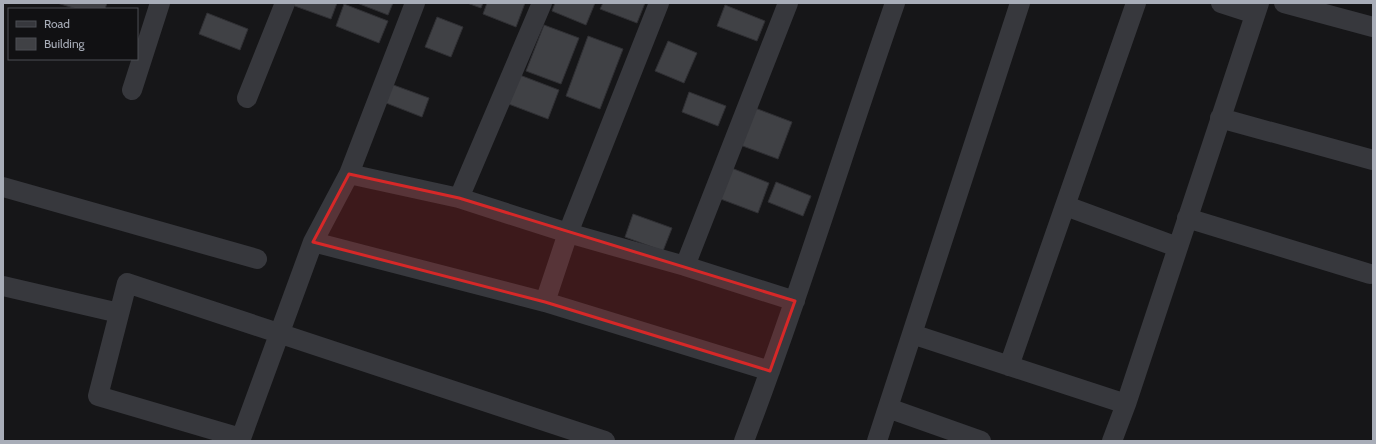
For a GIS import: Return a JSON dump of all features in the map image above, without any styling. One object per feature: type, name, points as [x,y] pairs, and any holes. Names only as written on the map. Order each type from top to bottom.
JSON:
[{"type":"street","points":[[132,90],[160,3]]},
{"type":"street","points":[[247,98],[285,3]]},
{"type":"street","points":[[415,3],[349,174],[313,242],[279,333],[240,439],[98,396],[127,283],[279,333],[605,441]]},
{"type":"street","points":[[459,198],[542,3]]},
{"type":"street","points":[[545,302],[568,233],[659,3]]},
{"type":"street","points":[[685,266],[788,3]]},
{"type":"street","points":[[744,441],[795,301],[857,110],[895,3]]},
{"type":"street","points":[[877,441],[1020,3]]},
{"type":"street","points":[[1009,366],[1136,3]]},
{"type":"street","points":[[1112,441],[1126,404],[1257,8],[1221,3]]},
{"type":"street","points":[[1284,3],[1373,27]]},
{"type":"street","points":[[1220,118],[1373,160]]},
{"type":"street","points":[[349,174],[459,198],[568,233],[685,266],[795,301]]},
{"type":"street","points":[[3,187],[257,259]]},
{"type":"street","points":[[1066,206],[1178,247]]},
{"type":"street","points":[[1187,218],[1370,274]]},
{"type":"street","points":[[313,242],[545,302],[770,371]]},
{"type":"street","points":[[3,286],[119,313]]},
{"type":"street","points":[[912,334],[1126,404]]},
{"type":"street","points":[[888,408],[981,441]]},
{"type":"highlighted area","points":[[349,174],[459,198],[795,301],[770,371],[545,302],[313,242]]},
{"type":"building","points":[[57,3],[107,3],[105,8],[74,8]]},
{"type":"building","points":[[293,3],[337,3],[331,19],[292,5]]},
{"type":"building","points":[[357,3],[393,3],[388,15]]},
{"type":"building","points":[[467,3],[483,3],[481,8]]},
{"type":"building","points":[[487,3],[525,3],[516,27],[483,14]]},
{"type":"building","points":[[555,3],[595,3],[586,25],[552,11]]},
{"type":"building","points":[[603,3],[645,3],[637,23],[600,9]]},
{"type":"building","points":[[344,4],[388,21],[379,43],[336,26]]},
{"type":"building","points":[[725,5],[765,21],[757,41],[717,26]]},
{"type":"building","points":[[207,13],[248,29],[240,50],[199,34]]},
{"type":"building","points":[[437,17],[463,27],[451,57],[425,47]]},
{"type":"building","points":[[544,25],[579,38],[561,84],[526,71]]},
{"type":"building","points":[[588,36],[623,49],[600,109],[566,96]]},
{"type":"building","points":[[668,41],[697,53],[684,83],[655,71]]},
{"type":"building","points":[[517,74],[559,90],[548,119],[506,103]]},
{"type":"building","points":[[388,83],[429,98],[422,117],[381,101]]},
{"type":"building","points":[[689,92],[726,106],[718,126],[682,112]]},
{"type":"building","points":[[755,108],[792,122],[778,159],[740,145]]},
{"type":"building","points":[[729,167],[769,183],[758,213],[718,198]]},
{"type":"building","points":[[776,182],[811,196],[803,216],[768,202]]},
{"type":"building","points":[[633,214],[672,228],[663,251],[625,237]]}]
